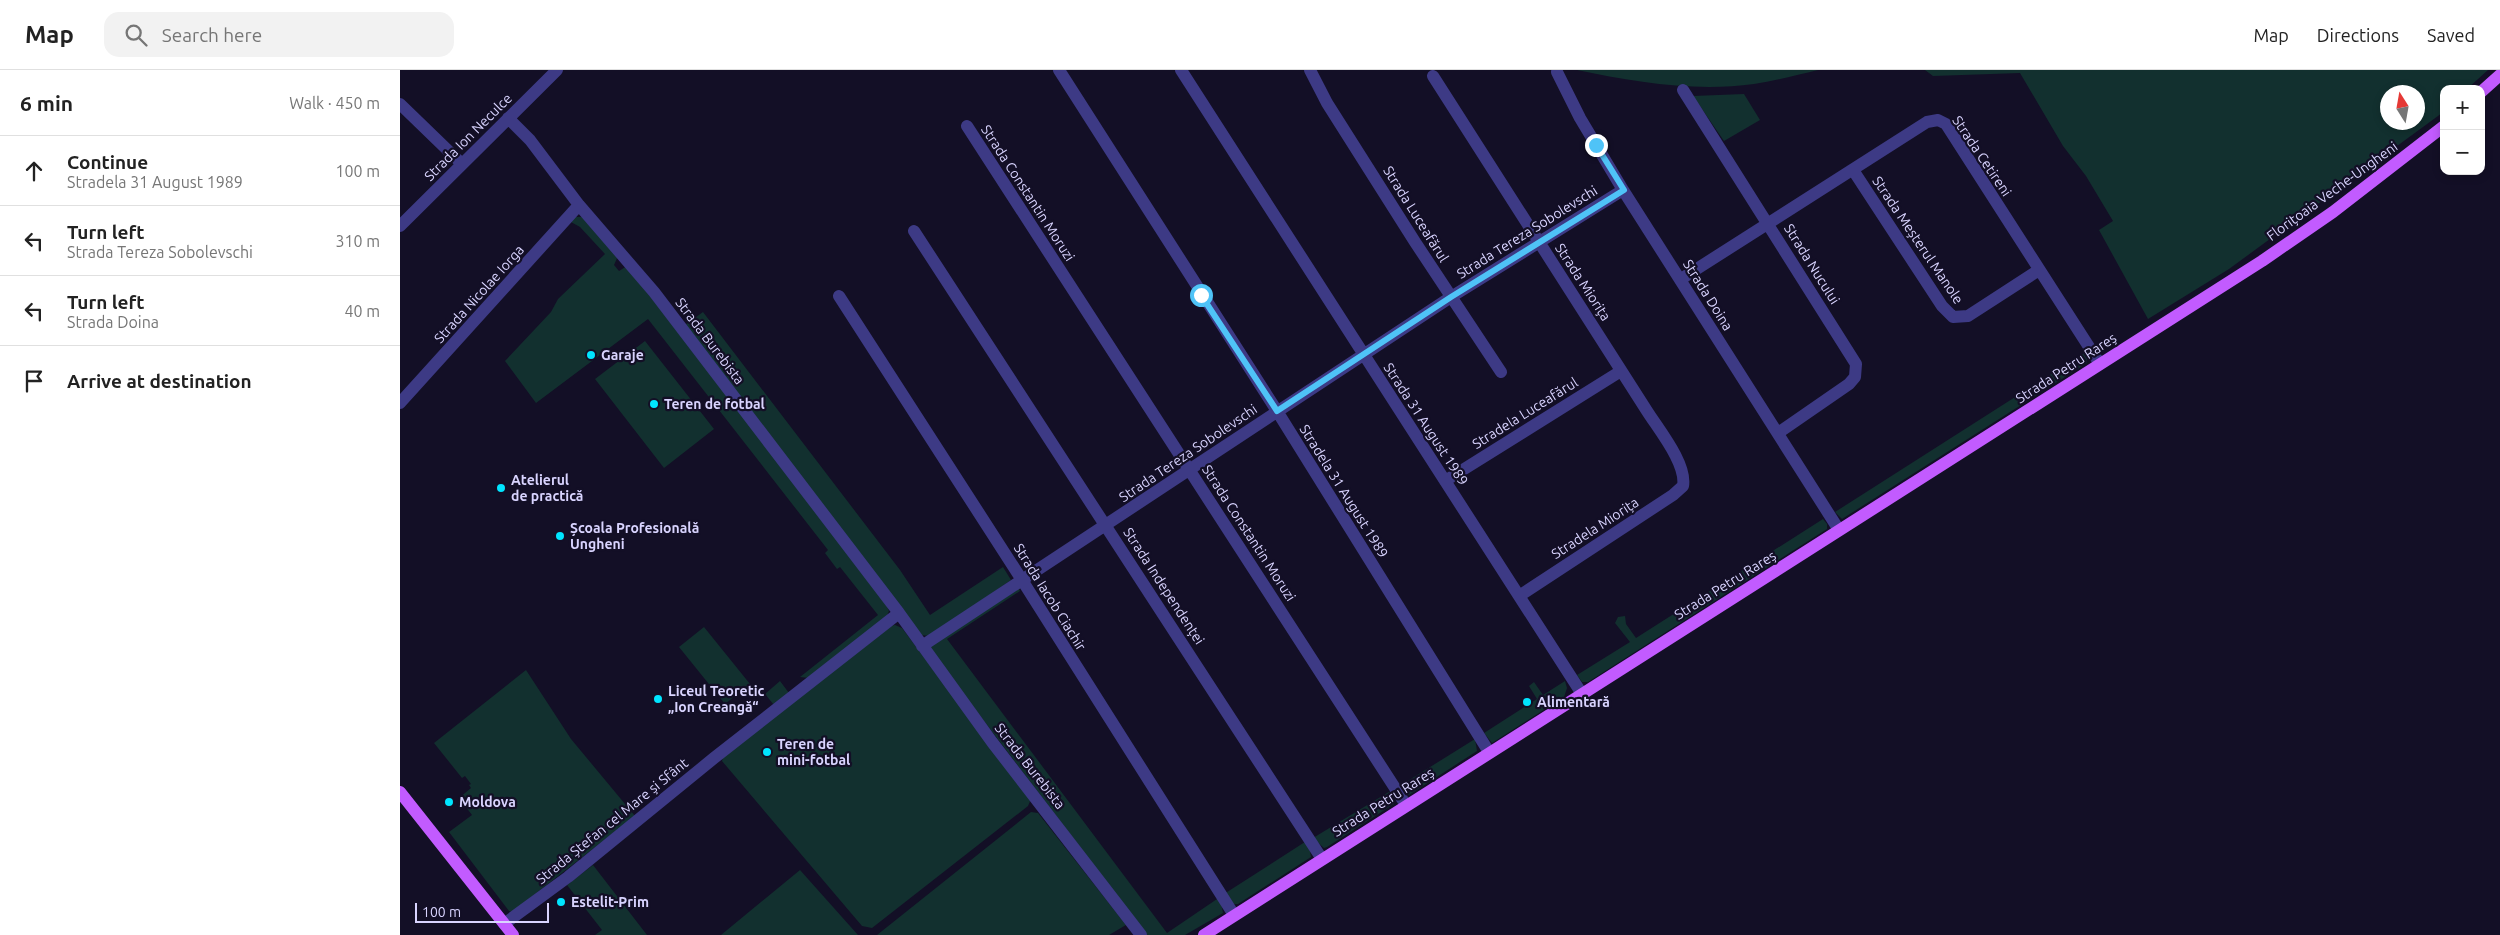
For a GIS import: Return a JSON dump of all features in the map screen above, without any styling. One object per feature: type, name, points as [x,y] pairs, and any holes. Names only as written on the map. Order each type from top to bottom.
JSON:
[{"type":"main road","points":[[2485,88],[2500,75]]},
{"type":"main road","name":"Florițoaia Veche-Ungheni","points":[[2262,261],[2333,212],[2440,129]]},
{"type":"main road","name":"Strada Petru Rareș","points":[[1204,935],[1322,858],[2262,261]]},
{"type":"main road","points":[[400,792],[513,935]]},
{"type":"street","name":"Strada Ion Neculce","points":[[400,226],[558,70]]},
{"type":"street","name":"Stradela 31 August 1989","points":[[1059,70],[1277,411],[1489,752]]},
{"type":"street","name":"Strada 31 August 1989","points":[[1181,70],[1582,694]]},
{"type":"street","name":"Strada Luceafărul","points":[[1310,70],[1327,103],[1501,372]]},
{"type":"street","name":"Strada Doina","points":[[1557,72],[1580,118],[1624,190],[1840,530]]},
{"type":"street","name":"Strada Miorița","points":[[1433,76],[1674,454],[1682,470],[1684,483]]},
{"type":"street","name":"Strada Nucului","points":[[1683,90],[1850,352],[1856,369],[1855,377],[1849,384],[1778,432]]},
{"type":"street","points":[[400,104],[462,164]]},
{"type":"street","name":"Strada Burebista","points":[[508,118],[540,151],[579,205],[654,292],[899,613],[992,742],[1141,935]]},
{"type":"street","name":"Strada Cetireni","points":[[1681,279],[1927,122],[1940,120],[1946,124],[2100,364]]},
{"type":"street","name":"Strada Constantin Moruzi","points":[[967,126],[1406,805]]},
{"type":"street","name":"Strada Meșterul Manole","points":[[1853,170],[1942,306],[1952,317],[1968,316],[2039,270]]},
{"type":"street","name":"Strada Tereza Sobolevschi","points":[[922,646],[1451,297],[1624,190]]},
{"type":"street","name":"Strada Nicolae Iorga","points":[[400,403],[579,205]]},
{"type":"street","name":"Strada Independenței","points":[[914,231],[1322,858]]},
{"type":"street","name":"Strada Iacob Ciachir","points":[[838,296],[1022,580],[1234,915]]},
{"type":"street","name":"Stradela Luceafărul","points":[[1445,481],[1620,371]]},
{"type":"street","name":"Stradela Miorița","points":[[1519,596],[1673,495],[1681,489],[1684,483]]},
{"type":"street","name":"Strada Ștefan cel Mare și Sfânt","points":[[504,924],[568,877],[714,758],[899,613]]},
{"type":"green space","points":[[1577,70],[1818,70],[1754,84],[1709,87],[1642,82]]},
{"type":"green space","points":[[1925,70],[2488,70],[2471,85],[2440,85],[2440,114],[2425,126],[2425,85],[2380,85],[2380,130],[2419,130],[2229,269],[2148,319],[2099,230],[2113,221],[2086,176],[2063,146],[2020,73],[1933,76]]},
{"type":"green space","points":[[1744,94],[1760,120],[1724,141],[1693,96]]},
{"type":"green space","points":[[574,217],[583,217],[618,256],[614,265],[619,271],[627,266],[885,602],[889,611],[885,620],[809,678],[800,677],[878,615],[840,567],[837,569],[825,553],[828,550],[648,319],[536,403],[505,361],[551,312],[558,299],[605,254],[580,227],[571,222]]},
{"type":"green space","points":[[703,312],[900,570],[930,615],[1003,567],[1011,580],[930,636],[920,635],[685,325]]},
{"type":"green space","name":"Teren de fotbal","points":[[645,341],[714,429],[664,468],[595,379]]},
{"type":"green space","points":[[2084,353],[2087,355],[2087,363],[1842,519],[1835,512]]},
{"type":"green space","points":[[1823,519],[1827,524],[1827,529],[1588,682],[1582,682],[1577,675],[1630,642],[1615,623],[1618,617],[1625,616],[1626,624],[1636,638]]},
{"type":"green space","points":[[1018,587],[1020,591],[947,639],[1167,933],[1220,897],[1223,913],[1185,935],[1147,935],[930,650],[931,645]]},
{"type":"green space","points":[[895,625],[902,628],[1031,799],[1028,806],[872,928],[862,926],[722,761],[724,755],[890,626]]},
{"type":"green space","points":[[704,627],[750,684],[725,704],[679,647]]},
{"type":"green space","points":[[526,670],[571,739],[635,816],[512,912],[509,911],[449,832],[472,815],[459,798],[471,788],[469,785],[471,784],[465,776],[462,778],[434,743]]},
{"type":"green space","points":[[780,681],[789,693],[774,705],[765,694]]},
{"type":"green space","points":[[1565,681],[1567,688],[1564,697],[1492,743],[1484,733],[1537,699],[1529,686],[1534,682],[1543,695]]},
{"type":"green space","points":[[1475,739],[1477,751],[1409,795],[1406,796],[1398,787]]},
{"type":"green space","points":[[1392,790],[1396,797],[1394,804],[1327,847],[1324,848],[1313,838]]},
{"type":"green space","points":[[1031,812],[1038,813],[1126,925],[1109,935],[877,935]]},
{"type":"green space","points":[[1308,840],[1311,857],[1238,904],[1234,904],[1224,894]]},
{"type":"green space","points":[[593,865],[647,935],[595,935],[602,930],[567,885]]},
{"type":"green space","points":[[800,870],[858,935],[721,935]]},
{"type":"place","name":"Garaje","points":[[591,355]]},
{"type":"place","name":"Teren de fotbal","points":[[654,404]]},
{"type":"place","name":"Atelierul de practică","points":[[501,488]]},
{"type":"place","name":"Școala Profesională Ungheni","points":[[560,536]]},
{"type":"place","name":"Liceul Teoretic „Ion Creangă“","points":[[658,699]]},
{"type":"place","name":"Alimentară","points":[[1527,702]]},
{"type":"place","name":"Teren de mini-fotbal","points":[[767,752]]},
{"type":"place","name":"Moldova","points":[[449,802]]},
{"type":"place","name":"Estelit-Prim","points":[[561,902]]},
{"type":"route","points":[[1201,295],[1277,411],[1451,297],[1624,190],[1596,145]]}]
